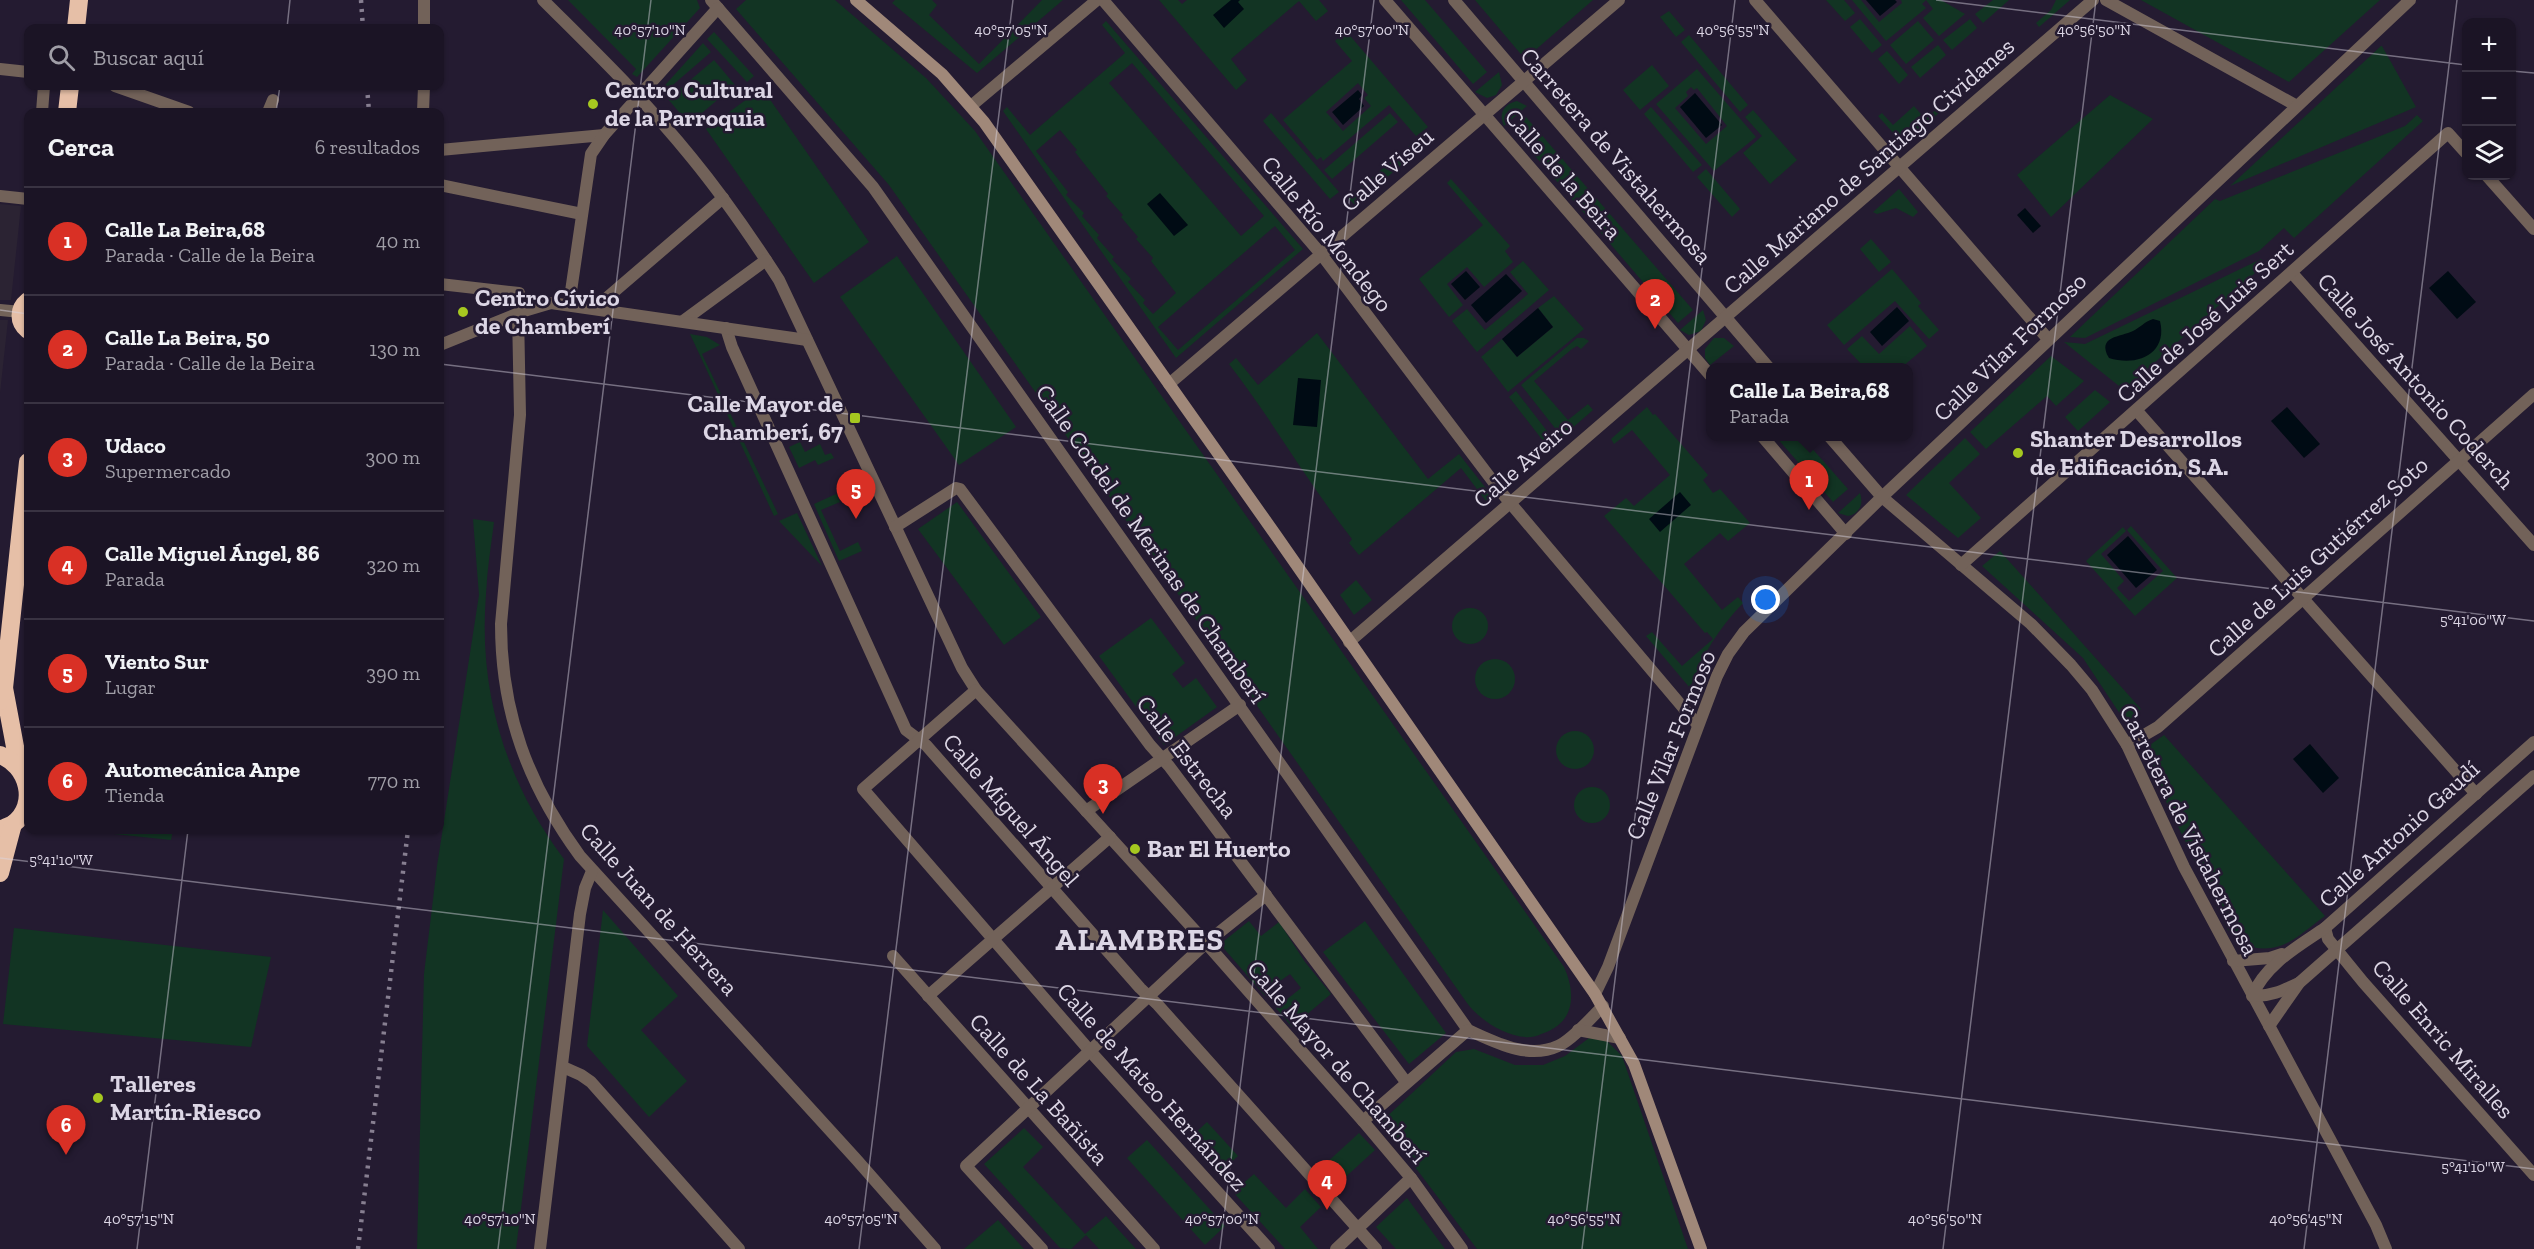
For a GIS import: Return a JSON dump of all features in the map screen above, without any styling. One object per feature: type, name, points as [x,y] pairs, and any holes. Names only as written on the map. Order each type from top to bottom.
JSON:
[{"type":"highway","points":[[76,24],[79,0]]},
{"type":"highway","points":[[67,108],[70,90]]},
{"type":"highway","points":[[24,498],[2,694],[20,768],[24,775]]},
{"type":"highway","points":[[0,755],[8,758],[20,768]]},
{"type":"highway","points":[[0,873],[7,827],[24,810]]},
{"type":"main road","points":[[855,0],[942,74],[971,106],[1169,384],[1595,994],[1634,1064],[1701,1249]]},
{"type":"street","points":[[424,0],[424,24]]},
{"type":"street","name":"Calle Mayor de Chamberí","points":[[543,0],[638,96],[690,156],[723,198],[766,260],[796,312],[807,340],[962,668],[976,690],[1206,943],[1363,1121],[1411,1178],[1462,1249]]},
{"type":"street","points":[[971,106],[1097,0]]},
{"type":"street","name":"Calle Río Mondego","points":[[1103,0],[1321,254],[1510,502],[1698,723]]},
{"type":"street","name":"Calle de la Beira","points":[[1385,0],[1706,370]]},
{"type":"street","name":"Carretera de Vistahermosa","points":[[1454,0],[1765,363]]},
{"type":"street","name":"Calle Viseu","points":[[1169,384],[1618,0]]},
{"type":"street","points":[[1755,0],[2049,339]]},
{"type":"street","name":"Calle Mariano de Santiago Cividanes","points":[[1726,316],[2093,0]]},
{"type":"street","points":[[2106,0],[2297,106]]},
{"type":"street","name":"Calle Vilar Formoso","points":[[1595,994],[1608,967],[1717,676],[1728,654],[1744,632],[1882,497],[2410,0]]},
{"type":"street","points":[[569,305],[591,154],[604,135],[715,4]]},
{"type":"street","name":"Calle Cordel de Merinas de Chamberí","points":[[715,4],[873,187],[1468,1030]]},
{"type":"street","points":[[0,69],[24,72]]},
{"type":"street","points":[[42,108],[44,90]]},
{"type":"street","points":[[126,90],[178,108]]},
{"type":"street","points":[[423,108],[424,90]]},
{"type":"street","points":[[270,108],[273,100]]},
{"type":"street","name":"Calle de José Luis Sert","points":[[1961,566],[2448,133],[2462,149]]},
{"type":"street","points":[[444,150],[604,135]]},
{"type":"street","points":[[2491,180],[2534,229]]},
{"type":"street","points":[[444,186],[582,214]]},
{"type":"street","points":[[0,196],[24,199]]},
{"type":"street","points":[[595,308],[723,198]]},
{"type":"street","points":[[683,321],[766,260]]},
{"type":"street","name":"Calle José Antonio Coderch","points":[[2292,273],[2534,545]]},
{"type":"street","points":[[444,284],[519,293],[521,312]]},
{"type":"street","points":[[444,343],[521,312],[551,303],[807,340]]},
{"type":"street","points":[[0,310],[24,316]]},
{"type":"street","name":"Calle Juan de Herrera","points":[[521,312],[520,415],[501,624],[501,655],[511,717],[522,754],[561,830],[592,871],[856,1159],[935,1249]]},
{"type":"street","name":"Calle Aveiro","points":[[1349,642],[1726,316]]},
{"type":"street","name":"Calle Miguel Ángel","points":[[726,327],[732,347],[798,495],[906,730],[920,739],[1377,1249]]},
{"type":"street","name":"Calle de Luis Gutiérrez Soto","points":[[2127,746],[2158,727],[2534,394]]},
{"type":"street","points":[[2137,411],[2476,794]]},
{"type":"street","points":[[1766,441],[1846,534]]},
{"type":"street","name":"Carretera de Vistahermosa","points":[[1833,441],[1882,497],[2031,624],[2072,664],[2092,690],[2127,746],[2184,867],[2376,1225],[2386,1249]]},
{"type":"street","name":"Calle Estrecha","points":[[895,527],[956,488],[960,489],[1406,1082]]},
{"type":"street","points":[[920,739],[976,690]]},
{"type":"street","points":[[1086,812],[1240,705]]},
{"type":"street","name":"Calle de Mateo Hernández","points":[[920,739],[863,789],[1090,1051],[1269,1249]]},
{"type":"street","name":"Calle Antonio Gaudí","points":[[2534,742],[2325,928],[2289,952],[2267,971],[2252,996],[2283,991],[2299,982],[2534,776]]},
{"type":"street","points":[[928,996],[1110,837]]},
{"type":"street","points":[[540,1249],[580,914],[585,888],[592,871]]},
{"type":"street","points":[[1042,1249],[966,1166],[1029,1110],[1206,943],[1266,895]]},
{"type":"street","name":"Calle Enric Miralles","points":[[2325,928],[2328,939],[2363,982],[2534,1175]]},
{"type":"street","name":"Calle Antonio Gaudí","points":[[2233,961],[2270,958],[2289,952]]},
{"type":"street","name":"Calle de La Bañista","points":[[893,956],[1154,1249]]},
{"type":"street","name":"Calle Antonio Gaudí","points":[[2269,1026],[2299,982]]},
{"type":"street","points":[[1363,1121],[1468,1030],[1513,1049],[1536,1051],[1558,1046],[1603,1006]]},
{"type":"street","points":[[1578,1030],[1620,1038]]},
{"type":"street","points":[[563,1067],[591,1082],[739,1249]]},
{"type":"street","points":[[1336,1249],[1411,1178]]},
{"type":"shaded area","points":[[1231,0],[1240,0],[1238,2],[1244,9],[1224,28],[1213,15]]},
{"type":"shaded area","points":[[1866,0],[1895,0],[1897,2],[1880,16]]},
{"type":"shaded area","points":[[1358,90],[1362,95],[1359,99],[1364,106],[1343,125],[1332,112]]},
{"type":"shaded area","points":[[1695,93],[1722,125],[1706,138],[1680,107]]},
{"type":"shaded area","points":[[1160,193],[1188,225],[1174,236],[1147,204]]},
{"type":"shaded area","points":[[0,204],[21,206],[11,300],[0,300]]},
{"type":"shaded area","points":[[2025,208],[2041,226],[2033,233],[2017,215]]},
{"type":"shaded area","points":[[1466,271],[1480,287],[1465,300],[1451,284]]},
{"type":"shaded area","points":[[2448,271],[2476,302],[2457,319],[2429,288]]},
{"type":"shaded area","points":[[1506,274],[1522,291],[1486,323],[1471,305]]},
{"type":"shaded area","points":[[1897,307],[1909,321],[1882,346],[1870,332]]},
{"type":"shaded area","points":[[1538,308],[1553,327],[1517,357],[1502,339]]},
{"type":"shaded area","points":[[2153,319],[2160,321],[2161,332],[2155,350],[2140,359],[2130,361],[2109,358],[2106,351],[2108,341],[2133,331]]},
{"type":"shaded area","points":[[0,320],[8,320],[0,393]]},
{"type":"shaded area","points":[[1298,378],[1321,380],[1317,427],[1293,425]]},
{"type":"shaded area","points":[[2287,407],[2320,444],[2304,458],[2271,421]]},
{"type":"shaded area","points":[[1680,492],[1691,505],[1660,532],[1649,519]]},
{"type":"shaded area","points":[[2128,536],[2157,570],[2136,588],[2107,555]]},
{"type":"shaded area","points":[[2310,744],[2339,778],[2323,793],[2293,759]]},
{"type":"green space","points":[[568,0],[697,0],[700,8],[637,77],[632,74],[636,69]]},
{"type":"green space","points":[[746,0],[835,0],[926,78],[975,131],[1564,967],[1571,996],[1570,1006],[1562,1022],[1544,1033],[1533,1037],[1522,1037],[1495,1027],[1479,1016],[1467,1003],[889,185],[736,9]]},
{"type":"green space","points":[[895,0],[932,0],[937,5],[929,15],[979,64],[1042,0],[1063,0],[977,73],[892,3]]},
{"type":"green space","points":[[1159,0],[1178,0],[1182,4],[1187,0],[1319,0],[1328,11],[1316,21],[1299,1],[1231,59],[1247,80],[1236,90]]},
{"type":"green space","points":[[1401,0],[1425,0],[1487,72],[1473,84]]},
{"type":"green space","points":[[1475,0],[1593,0],[1525,59]]},
{"type":"green space","points":[[1826,0],[1844,0],[1855,13],[1845,21]]},
{"type":"green space","points":[[1852,0],[1861,0],[1879,22],[1902,3],[1901,0],[1926,0],[1922,4],[1926,8],[1886,41]]},
{"type":"green space","points":[[1926,0],[1941,0],[1965,14],[1939,36],[1923,18],[1933,9]]},
{"type":"green space","points":[[1993,0],[2009,0],[1983,23],[1975,14]]},
{"type":"green space","points":[[2056,0],[2070,0],[2039,27],[2036,23],[2051,10]]},
{"type":"green space","points":[[2141,0],[2380,0],[2289,82]]},
{"type":"green space","points":[[1669,11],[1685,30],[1676,37],[1660,17]]},
{"type":"green space","points":[[1860,19],[1882,45],[1872,53],[1850,27]]},
{"type":"green space","points":[[1970,19],[1977,28],[1952,50],[1943,40]]},
{"type":"green space","points":[[1106,21],[1303,249],[1176,358],[1003,111],[1007,107],[1030,135],[1125,53],[1102,25]],"holes":[[[1132,63],[1264,216],[1241,236],[1109,83]],[[1060,130],[1077,150],[1075,152],[1108,194],[1106,196],[1123,215],[1121,217],[1138,237],[1136,239],[1153,258],[1151,261],[1176,293],[1153,314],[1143,303],[1145,300],[1128,282],[1131,279],[1112,259],[1114,257],[1097,238],[1099,235],[1082,216],[1084,213],[1066,195],[1068,192],[1036,151]],[[1275,226],[1295,250],[1178,350],[1158,327]]]},
{"type":"green space","points":[[1918,21],[1934,40],[1906,64],[1890,45]]},
{"type":"green space","points":[[1346,31],[1428,127],[1416,136],[1389,105],[1323,161],[1321,157],[1317,160],[1283,120],[1352,61],[1335,41]],"holes":[[[1358,83],[1368,95],[1364,98],[1371,106],[1343,131],[1326,112]]]},
{"type":"green space","points":[[714,32],[754,76],[747,82],[707,39]]},
{"type":"green space","points":[[1689,35],[1748,105],[1740,112],[1681,42]]},
{"type":"green space","points":[[703,43],[711,52],[660,96],[658,93]]},
{"type":"green space","points":[[1938,45],[1946,55],[1920,78],[1911,67]]},
{"type":"green space","points":[[2381,46],[2416,107],[2230,186]]},
{"type":"green space","points":[[1887,51],[1908,75],[1899,84],[1878,59]]},
{"type":"green space","points":[[714,60],[735,85],[689,124],[668,99]]},
{"type":"green space","points":[[1652,65],[1669,86],[1640,110],[1623,90]]},
{"type":"green space","points":[[1697,69],[1756,137],[1714,171],[1656,104]],"holes":[[[1691,87],[1694,90],[1697,88],[1727,126],[1706,144],[1675,108],[1688,96],[1686,92]]]},
{"type":"green space","points":[[1499,72],[1502,85],[1496,95],[1487,98],[1475,92]]},
{"type":"green space","points":[[762,88],[869,242],[814,283],[706,129]]},
{"type":"green space","points":[[2110,95],[2153,119],[2051,217],[2017,175]]},
{"type":"green space","points":[[1517,101],[1527,106],[1504,126],[1503,110],[1509,104]]},
{"type":"green space","points":[[1914,106],[1925,119],[1937,109],[1940,112],[1903,144],[1878,116],[1882,113],[1893,125]]},
{"type":"green space","points":[[1651,107],[1702,165],[1693,172],[1644,114]]},
{"type":"green space","points":[[1753,110],[1797,160],[1770,184],[1743,153],[1762,136],[1745,117]]},
{"type":"green space","points":[[1271,113],[1339,192],[1330,199],[1263,121]]},
{"type":"green space","points":[[1390,113],[1398,122],[1332,179],[1324,170]]},
{"type":"green space","points":[[2417,115],[2423,121],[2294,238],[2284,228],[2259,251],[2085,338],[2070,337],[2215,199],[2220,201],[2405,126]]},
{"type":"green space","points":[[1526,117],[1693,310],[1678,323],[1512,129]]},
{"type":"green space","points":[[1415,141],[1421,148],[1355,205],[1348,198]]},
{"type":"green space","points":[[1706,169],[1740,209],[1732,217],[1697,177]]},
{"type":"green space","points":[[1451,179],[1510,246],[1505,251],[1513,262],[1484,287],[1467,267],[1447,284],[1463,305],[1449,317],[1419,279],[1483,225],[1447,183]]},
{"type":"green space","points":[[1899,189],[1918,212],[1913,217],[1896,208],[1877,214],[1873,212]]},
{"type":"green space","points":[[1871,239],[1891,262],[1879,272],[1860,249]]},
{"type":"green space","points":[[897,256],[1016,427],[959,465],[840,297]]},
{"type":"green space","points":[[2261,259],[2265,264],[2124,390],[2064,342],[2085,344]]},
{"type":"green space","points":[[1523,261],[1549,290],[1477,352],[1452,321],[1467,309],[1485,330],[1528,294],[1510,272]]},
{"type":"green space","points":[[1892,269],[1921,303],[1918,306],[1939,330],[1929,339],[1895,301],[1844,345],[1827,325]]},
{"type":"green space","points":[[1554,296],[1584,329],[1508,392],[1481,357],[1502,339],[1517,357],[1553,327],[1538,308]]},
{"type":"green space","points":[[1703,310],[1706,320],[1701,331],[1689,335],[1680,330]]},
{"type":"green space","points":[[1910,326],[1927,346],[1907,363],[1860,363],[1847,349],[1862,336],[1879,354]]},
{"type":"green space","points":[[1317,333],[1428,479],[1459,454],[1492,496],[1486,501],[1461,468],[1359,555],[1349,543],[1352,539],[1229,364],[1236,358],[1258,385]]},
{"type":"green space","points":[[690,334],[707,337],[720,345],[702,354],[778,514],[774,516]]},
{"type":"green space","points":[[1577,338],[1589,341],[1581,349],[1577,346],[1572,349],[1534,381],[1568,420],[1588,404],[1593,410],[1562,437],[1521,385]]},
{"type":"green space","points":[[1714,338],[1724,338],[1734,346],[1713,363],[1709,363],[1705,358],[1705,349]]},
{"type":"green space","points":[[2051,356],[2084,381],[2056,406],[2047,396],[1986,449],[1970,432]]},
{"type":"green space","points":[[2095,390],[2110,402],[2078,431],[2065,417]]},
{"type":"green space","points":[[1516,391],[1554,440],[1547,446],[1509,397]]},
{"type":"green space","points":[[1647,407],[1708,475],[1703,480],[1713,493],[1720,489],[1750,523],[1728,541],[1720,533],[1684,564],[1722,610],[1738,597],[1743,603],[1712,642],[1690,688],[1646,636],[1652,632],[1682,666],[1713,639],[1707,632],[1705,633],[1604,516],[1626,498],[1634,506],[1670,475],[1632,430],[1614,444],[1611,439]]},
{"type":"green space","points":[[1965,438],[1980,454],[1949,483],[1981,518],[1958,538],[1906,495]]},
{"type":"green space","points":[[1780,441],[1806,441],[1848,489],[1833,502]]},
{"type":"green space","points":[[800,442],[805,452],[820,444],[825,455],[831,453],[834,458],[818,465],[815,460],[799,468],[789,447]]},
{"type":"green space","points":[[1860,493],[1861,505],[1858,511],[1848,516],[1838,513]]},
{"type":"green space","points":[[836,494],[840,502],[821,510],[840,551],[858,542],[862,551],[839,561],[814,504]]},
{"type":"green space","points":[[957,502],[1041,617],[1004,645],[918,529]]},
{"type":"green space","points":[[797,513],[822,566],[779,521]]},
{"type":"green space","points":[[473,519],[494,522],[487,576],[485,630],[492,701],[500,734],[526,799],[564,859],[516,1249],[417,1249],[424,974],[437,866],[442,834],[444,834],[444,821],[479,595]]},
{"type":"green space","points":[[2131,526],[2177,578],[2135,616],[2086,561],[2123,527],[2126,531],[2101,554],[2124,581],[2117,588],[2129,601],[2163,571],[2127,530]]},
{"type":"green space","points":[[2000,551],[2141,709],[2126,723],[2083,658],[1982,566]]},
{"type":"green space","points":[[1356,580],[1372,600],[1354,615],[1340,595]]},
{"type":"green space","points":[[1470,608],[1483,613],[1488,626],[1483,639],[1470,644],[1457,639],[1452,626],[1457,613]]},
{"type":"green space","points":[[1151,618],[1185,663],[1172,674],[1183,688],[1196,678],[1217,707],[1164,745],[1099,656]]},
{"type":"green space","points":[[1495,659],[1503,660],[1509,665],[1514,671],[1514,687],[1509,693],[1503,698],[1495,699],[1487,698],[1481,693],[1476,687],[1475,679],[1476,671],[1481,665],[1487,660]]},
{"type":"green space","points":[[1575,731],[1588,737],[1594,750],[1588,763],[1575,769],[1562,763],[1556,750],[1562,737]]},
{"type":"green space","points":[[2164,735],[2325,916],[2295,938],[2278,947],[2255,948],[2241,945],[2228,930],[2145,758],[2147,747]]},
{"type":"green space","points":[[1592,787],[1605,792],[1610,805],[1605,818],[1592,823],[1579,818],[1574,805],[1579,792]]},
{"type":"green space","points":[[114,834],[172,834],[171,840]]},
{"type":"green space","points":[[603,910],[678,996],[641,1030],[687,1081],[649,1117],[587,1046]]},
{"type":"green space","points":[[1249,921],[1261,936],[1279,922],[1305,962],[1331,994],[1292,1027],[1276,1008],[1301,988],[1290,974],[1273,986],[1275,989],[1265,996],[1220,944]]},
{"type":"green space","points":[[1365,921],[1446,1033],[1409,1064],[1323,952]]},
{"type":"green space","points":[[14,928],[271,957],[251,1047],[3,1024]]},
{"type":"green space","points":[[1589,1038],[1607,1041],[1622,1056],[1688,1249],[1477,1249],[1381,1122],[1456,1052],[1474,1049],[1515,1065],[1543,1065],[1565,1056]]},
{"type":"green space","points":[[1207,1122],[1238,1156],[1218,1175],[1187,1141]]},
{"type":"green space","points":[[1024,1128],[1043,1147],[1023,1167],[1085,1234],[1106,1216],[1136,1249],[1099,1249],[1086,1235],[1071,1249],[1060,1248],[984,1164]]},
{"type":"green space","points":[[1359,1133],[1375,1150],[1339,1183],[1323,1166]]},
{"type":"green space","points":[[1147,1140],[1225,1226],[1205,1245],[1127,1158]]},
{"type":"green space","points":[[1254,1174],[1286,1208],[1305,1189],[1321,1207],[1300,1227],[1318,1249],[1285,1249],[1233,1192]]},
{"type":"green space","points":[[1407,1198],[1445,1249],[1396,1249],[1376,1227]]},
{"type":"green space","points":[[998,1220],[1024,1249],[964,1249]]},
{"type":"railway","points":[[361,0],[363,24]]},
{"type":"railway","points":[[367,90],[369,108]]},
{"type":"railway","points":[[358,1249],[408,834]]},
{"type":"place","name":"Centro Cultural de la Parroquia","points":[[593,104]]},
{"type":"place","name":"Centro Cívico de Chamberí","points":[[463,312]]},
{"type":"place","name":"Calle La Beira, 50","points":[[1655,329]]},
{"type":"place","name":"Calle Mayor de Chamberí, 67","points":[[855,418]]},
{"type":"place","name":"Shanter Desarrollos de Edificación, S.A.","points":[[2018,453]]},
{"type":"place","name":"Calle La Beira,68","points":[[1809,510]]},
{"type":"place","name":"Viento Sur","points":[[856,519]]},
{"type":"place","name":"Udaco","points":[[1103,814]]},
{"type":"place","name":"Bar El Huerto","points":[[1135,849]]},
{"type":"place","name":"Talleres Martín-Riesco","points":[[98,1098]]},
{"type":"place","name":"Automecánica Anpe","points":[[66,1155]]},
{"type":"place","name":"Calle Miguel Ángel, 86","points":[[1327,1210]]},
{"type":"district","name":"ALAMBRES","points":[[1140,940]]}]
